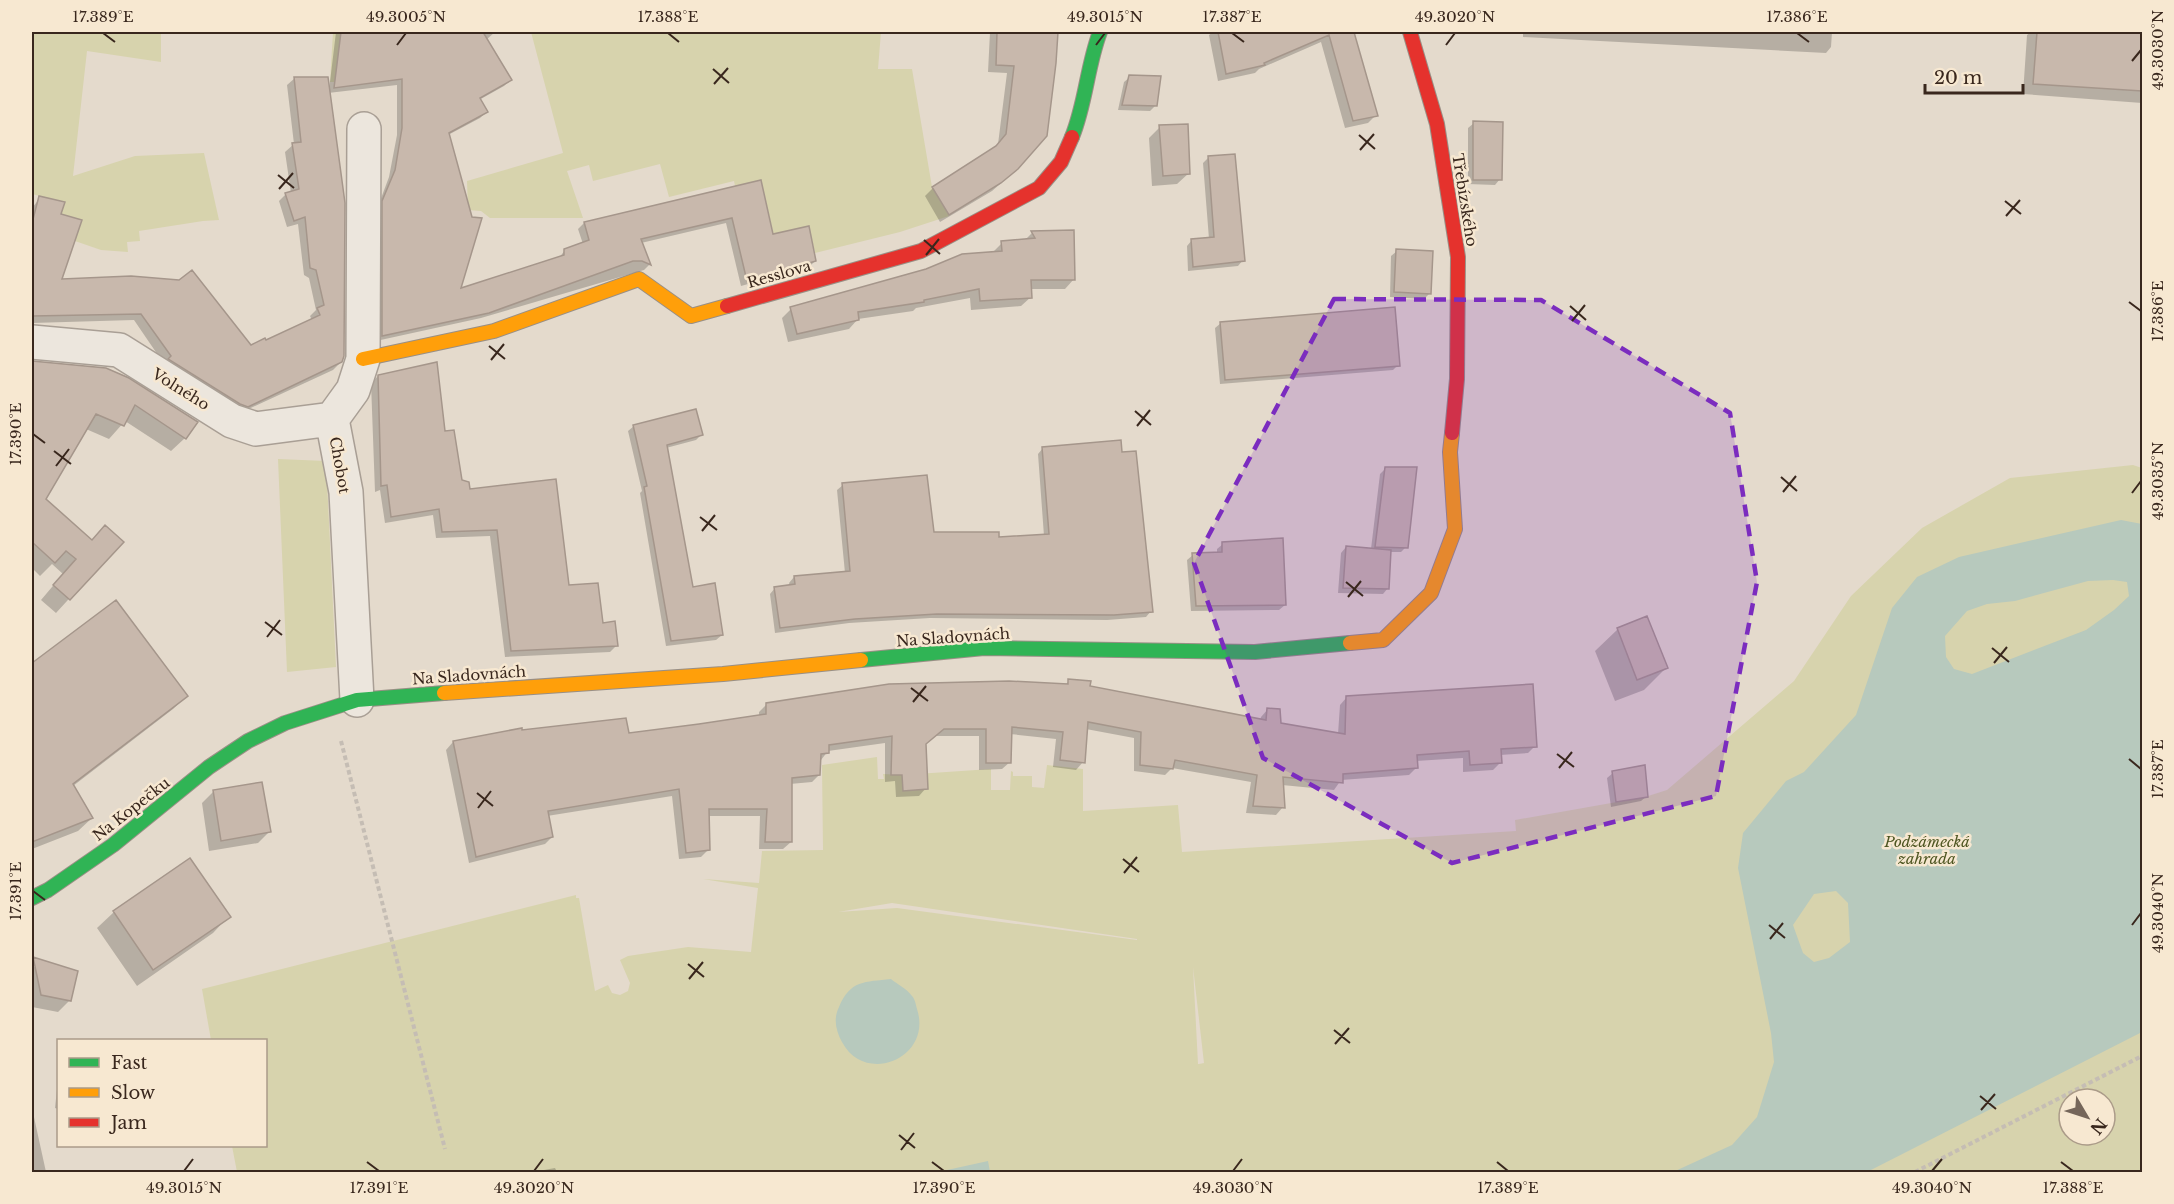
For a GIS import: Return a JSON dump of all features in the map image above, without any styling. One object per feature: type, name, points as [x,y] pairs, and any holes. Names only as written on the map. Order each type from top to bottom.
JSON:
[{"type":"street","name":"Resslova","points":[[363,359],[494,331],[639,279],[691,316],[921,251],[1039,188],[1061,162],[1077,124],[1100,32]]},
{"type":"street","name":"Třebízského","points":[[1410,32],[1437,124],[1458,257],[1457,379]]},
{"type":"street","name":"Chobot","points":[[344,704],[346,492],[332,419],[353,390],[363,359],[364,129]]},
{"type":"street","name":"Volného","points":[[32,342],[119,350],[232,421],[256,429],[332,419]]},
{"type":"street","name":"Na Sladovnách","points":[[248,741],[285,723],[344,704],[473,690],[723,674],[984,648],[1255,652],[1383,640],[1431,593],[1455,528],[1450,452],[1457,379]]},
{"type":"street","name":"Na Kopečku","points":[[32,898],[48,890],[113,845],[209,767],[248,741]]},
{"type":"path","points":[[344,704],[348,767],[445,1149]]},
{"type":"path","points":[[1915,1173],[2142,1056]]},
{"type":"highlighted area","points":[[1334,299],[1541,300],[1730,413],[1757,582],[1716,796],[1452,863],[1263,758],[1194,563]]},
{"type":"green space","points":[[32,32],[161,32],[161,62],[87,51],[73,176],[135,156],[204,153],[219,220],[139,231],[140,241],[127,242],[128,252],[101,250],[75,241],[81,220],[61,214],[64,202],[32,194]]},
{"type":"green space","points":[[333,32],[341,32],[336,82],[330,82]]},
{"type":"green space","points":[[531,32],[881,32],[878,69],[912,69],[932,187],[949,216],[900,232],[815,253],[809,226],[793,230],[780,262],[761,180],[735,186],[734,181],[669,197],[660,164],[593,181],[589,165],[567,171],[583,218],[490,218],[481,211],[468,210],[467,181],[563,153]]},
{"type":"green space","points":[[278,459],[326,461],[336,667],[287,672]]},
{"type":"green space","points":[[2133,465],[2142,468],[2142,1172],[237,1172],[232,1147],[267,1147],[267,1039],[211,1039],[202,989],[576,895],[576,898],[579,898],[595,991],[608,985],[612,993],[620,995],[628,991],[630,983],[620,960],[628,956],[688,947],[751,952],[758,888],[703,879],[759,883],[762,851],[823,850],[822,765],[877,757],[878,779],[884,779],[883,774],[902,775],[991,769],[991,790],[1010,790],[1011,771],[1013,776],[1032,776],[1032,787],[1044,788],[1047,765],[1083,769],[1083,811],[1178,805],[1182,852],[1516,831],[1515,820],[1645,797],[1667,790],[1794,681],[1851,596],[1922,528],[2010,478]],"holes":[[[892,903],[1137,940],[897,908],[838,912]],[[1193,967],[1204,1063],[1198,1064]]]},
{"type":"shaded area","name":"Podzámecká zahrada","points":[[2121,520],[2142,524],[2142,1032],[1867,1172],[1673,1172],[1732,1145],[1757,1117],[1774,1062],[1771,1033],[1738,868],[1743,833],[1786,781],[1804,772],[1856,715],[1892,608],[1917,577],[1959,557]],"holes":[[[2088,581],[2127,582],[2129,596],[2086,630],[1972,674],[1954,669],[1946,657],[1945,636],[1967,611],[1987,604],[2015,601]],[[1836,891],[1848,903],[1850,942],[1829,958],[1814,962],[1803,953],[1793,925],[1814,894]]]},
{"type":"shaded area","points":[[891,979],[915,1000],[919,1026],[915,1041],[906,1053],[894,1060],[880,1064],[866,1062],[852,1055],[842,1042],[836,1025],[837,1011],[843,998],[853,987],[866,982]]},
{"type":"shaded area","points":[[988,1161],[990,1172],[938,1172]]},
{"type":"building","points":[[341,32],[483,32],[512,80],[480,98],[488,112],[449,133],[472,217],[482,218],[461,288],[564,255],[564,249],[589,240],[584,222],[761,180],[773,234],[809,226],[816,261],[747,281],[732,218],[641,239],[651,265],[642,261],[633,261],[489,313],[382,336],[382,201],[395,170],[402,128],[402,79],[334,88]]},
{"type":"building","points":[[997,32],[1058,32],[1047,136],[1018,169],[1001,183],[949,215],[932,187],[996,146],[1006,134],[1014,66],[996,65]]},
{"type":"building","points":[[1218,32],[1354,32],[1378,116],[1353,121],[1329,35],[1264,63],[1265,65],[1226,74]]},
{"type":"building","points":[[2037,32],[2142,32],[2142,91],[2033,84]]},
{"type":"building","points":[[1129,75],[1161,76],[1157,106],[1122,105]]},
{"type":"building","points":[[294,77],[328,77],[345,203],[344,356],[342,362],[248,407],[168,359],[171,356],[141,314],[32,316],[32,223],[39,196],[65,202],[61,214],[82,220],[62,279],[131,276],[179,280],[192,270],[251,345],[320,315],[317,308],[324,305],[316,270],[310,268],[305,217],[294,221],[285,193],[299,189],[292,143],[301,142]]},
{"type":"building","points":[[1473,121],[1503,122],[1502,180],[1473,180]]},
{"type":"building","points":[[1188,124],[1190,174],[1163,176],[1159,125]]},
{"type":"building","points":[[1235,154],[1245,261],[1193,267],[1191,239],[1214,237],[1208,156]]},
{"type":"building","points":[[1074,230],[1075,280],[1031,280],[1032,298],[980,301],[979,289],[924,300],[924,302],[858,312],[859,320],[797,334],[790,307],[926,269],[962,254],[1002,251],[1001,241],[1035,238],[1031,231]]},
{"type":"building","points":[[1396,249],[1433,251],[1431,294],[1394,292]]},
{"type":"building","points":[[1395,307],[1400,366],[1225,380],[1220,322]]},
{"type":"building","points":[[32,361],[106,368],[129,378],[198,422],[186,439],[135,405],[124,426],[96,414],[46,499],[92,540],[105,525],[124,542],[70,600],[53,585],[76,559],[66,551],[55,563],[32,542]]},
{"type":"building","points":[[437,362],[445,431],[454,430],[462,480],[469,482],[470,489],[556,479],[569,585],[598,583],[603,623],[615,621],[618,646],[511,651],[497,530],[442,532],[439,509],[391,517],[387,485],[381,486],[378,375]]},
{"type":"building","points":[[696,409],[703,435],[667,445],[693,587],[715,583],[723,635],[671,641],[644,487],[647,486],[633,425]]},
{"type":"building","points":[[1121,440],[1122,452],[1136,451],[1153,612],[1114,615],[937,614],[855,619],[780,628],[774,587],[795,584],[794,576],[850,571],[842,483],[927,475],[934,532],[999,532],[999,537],[1049,534],[1042,447]]},
{"type":"building","points":[[1385,467],[1417,467],[1408,548],[1375,547]]},
{"type":"building","points":[[1283,538],[1286,605],[1196,606],[1192,553],[1222,552],[1222,542]]},
{"type":"building","points":[[1346,546],[1391,550],[1389,589],[1343,588]]},
{"type":"building","points":[[116,600],[188,696],[73,784],[93,818],[32,842],[32,663]]},
{"type":"building","points":[[1647,616],[1668,668],[1637,680],[1617,628]]},
{"type":"building","points":[[1068,679],[1091,681],[1090,686],[1266,720],[1267,708],[1280,709],[1281,723],[1345,734],[1346,696],[1533,684],[1537,747],[1501,749],[1502,763],[1470,765],[1469,751],[1417,755],[1418,768],[1343,774],[1343,783],[1283,777],[1285,808],[1253,806],[1257,775],[1175,760],[1173,769],[1140,765],[1141,732],[1088,722],[1085,763],[1060,760],[1063,732],[1012,727],[1011,763],[986,763],[986,729],[944,729],[926,744],[928,789],[903,791],[902,775],[891,775],[892,736],[829,745],[829,753],[821,754],[820,775],[792,778],[792,842],[765,842],[767,809],[709,809],[710,850],[686,853],[679,789],[548,811],[553,837],[476,857],[453,741],[522,728],[522,730],[626,718],[629,733],[699,724],[766,714],[766,703],[889,684],[1009,681],[1068,684]]},
{"type":"building","points":[[1645,765],[1648,797],[1616,802],[1612,771]]},
{"type":"building","points":[[262,782],[271,832],[221,841],[213,790]]},
{"type":"building","points":[[190,858],[231,917],[153,970],[113,911]]},
{"type":"building","points":[[33,957],[78,971],[71,1001],[41,995]]},
{"type":"traffic: fast","points":[[1072,137],[1100,32]]},
{"type":"traffic: fast","points":[[861,660],[984,648],[1255,652],[1350,643]]},
{"type":"traffic: fast","points":[[32,898],[48,890],[113,845],[209,767],[248,741],[285,723],[357,700],[444,693]]},
{"type":"traffic: slow","points":[[363,359],[494,331],[639,279],[691,316],[727,306]]},
{"type":"traffic: slow","points":[[1350,643],[1383,640],[1431,593],[1455,529],[1450,452],[1452,433]]},
{"type":"traffic: slow","points":[[444,693],[723,674],[861,660]]},
{"type":"traffic: jam","points":[[1410,32],[1437,124],[1458,257],[1457,379],[1452,433]]},
{"type":"traffic: jam","points":[[727,306],[921,251],[1039,188],[1061,162],[1072,137]]}]
